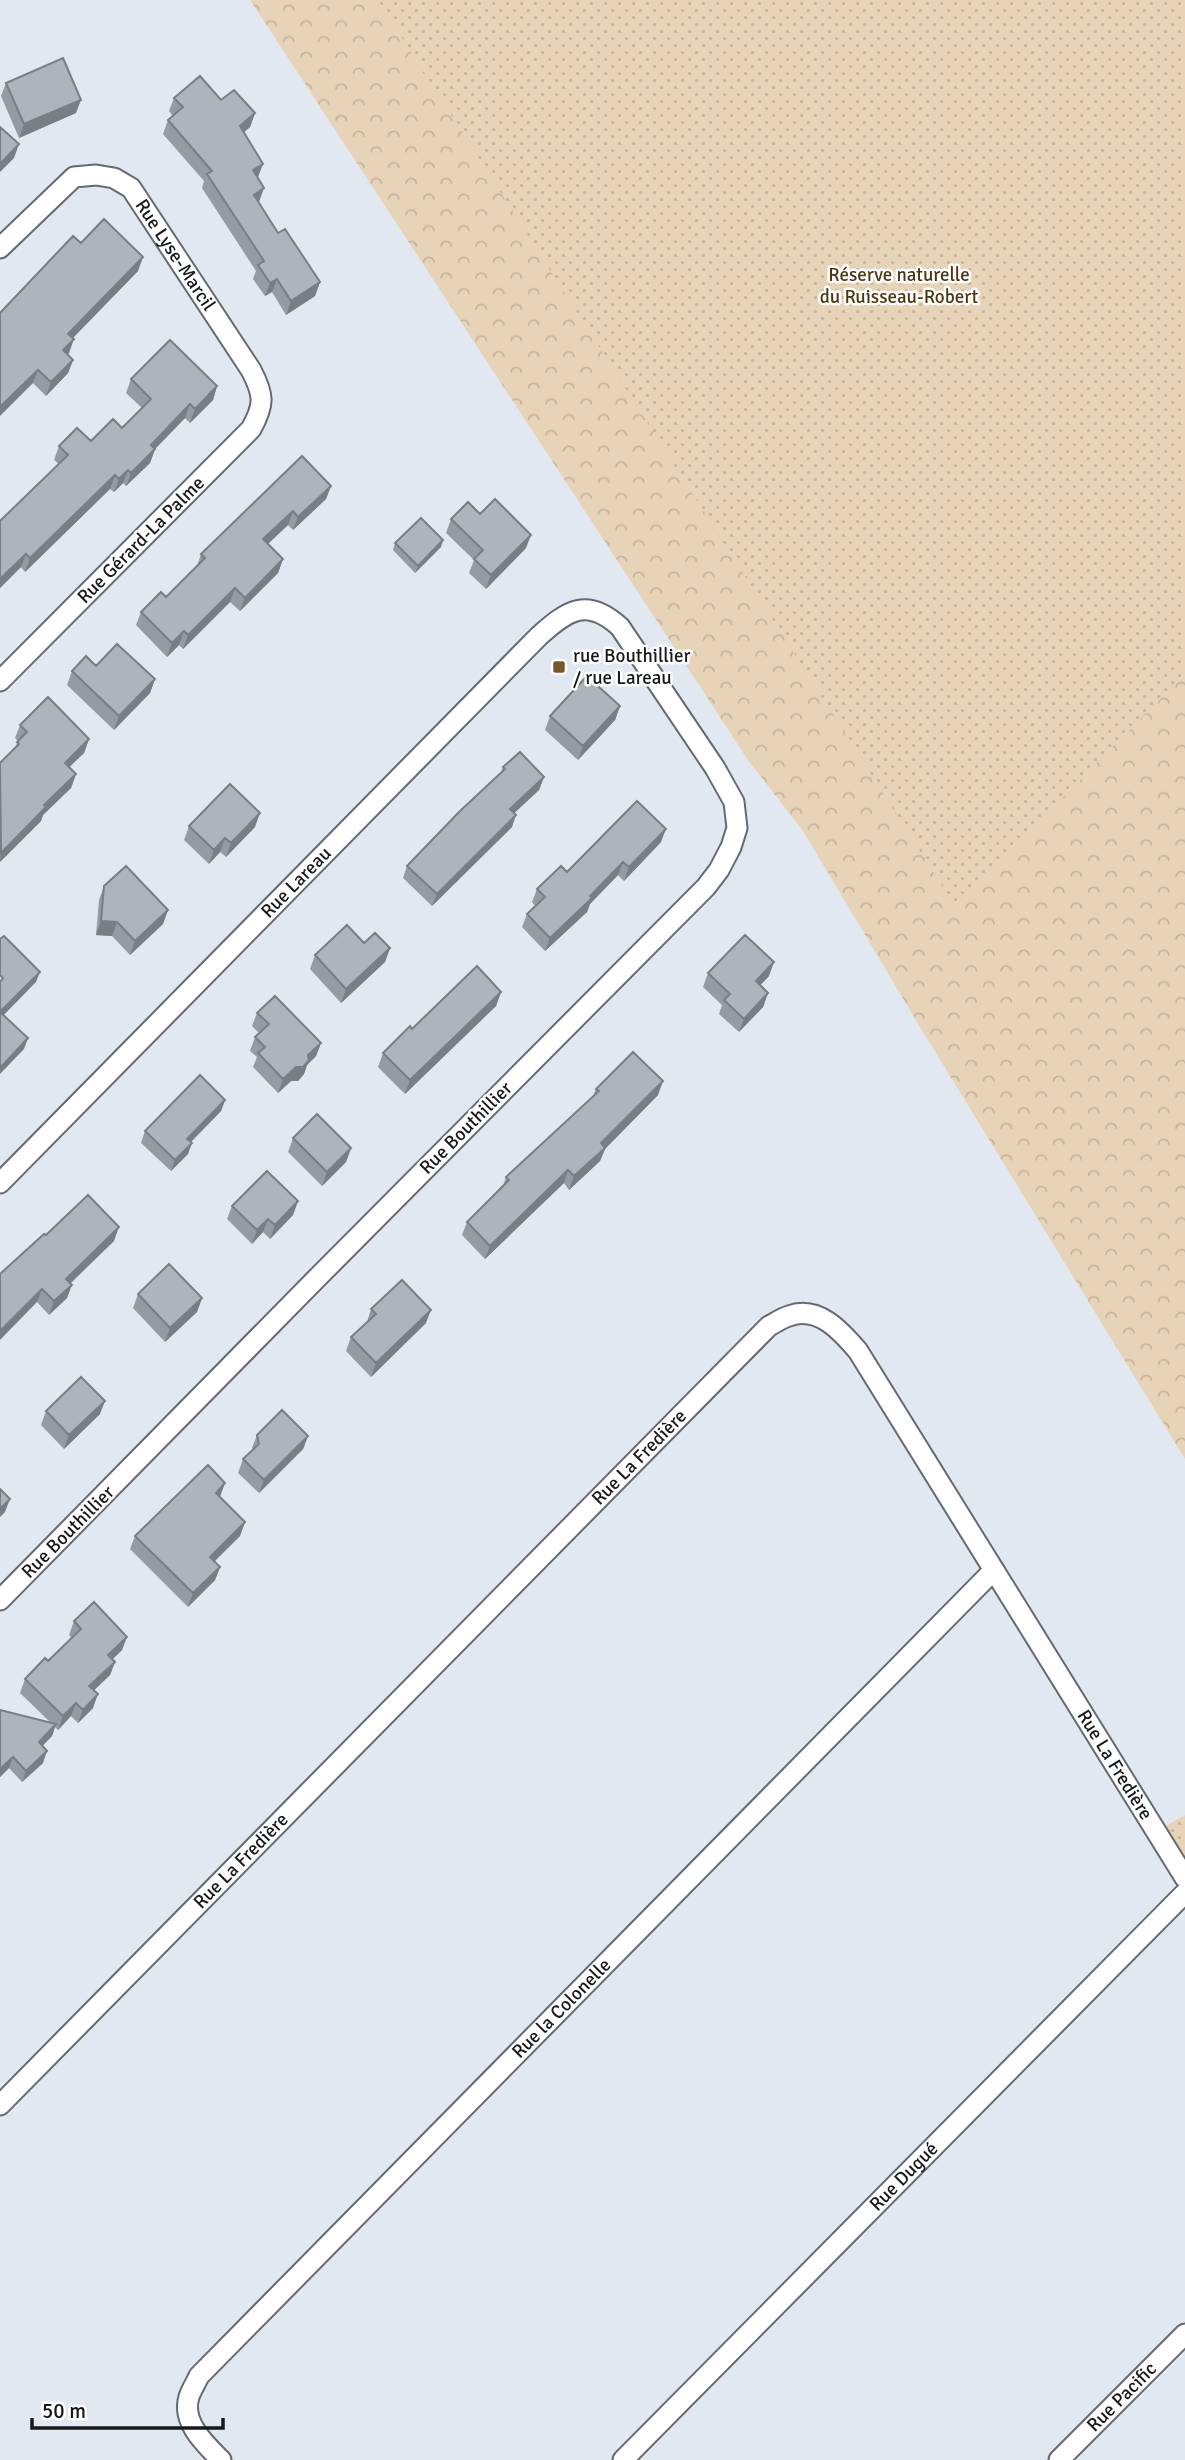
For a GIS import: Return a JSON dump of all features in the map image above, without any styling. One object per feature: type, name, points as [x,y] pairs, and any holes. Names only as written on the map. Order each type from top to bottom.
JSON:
[{"type":"street","name":"Rue Lyse-Marcil","points":[[0,248],[74,177],[96,175],[114,178],[131,188],[261,389]]},
{"type":"street","name":"Rue Gérard-La Palme","points":[[0,681],[251,429],[261,411],[261,389]]},
{"type":"street","name":"Rue Lareau","points":[[0,1184],[539,636],[561,617],[572,612],[587,610],[605,613]]},
{"type":"street","name":"Rue Bouthillier","points":[[0,1600],[706,887],[726,859],[737,828],[734,802],[715,768],[634,647],[620,627],[605,613]]},
{"type":"street","name":"Rue La Fredière","points":[[0,2105],[769,1326],[791,1315],[816,1315],[839,1329],[858,1351],[1185,1878]]},
{"type":"street","name":"Rue la Colonelle","points":[[221,2460],[203,2442],[191,2423],[188,2399],[199,2376],[994,1570]]},
{"type":"street","name":"Rue Dugué","points":[[623,2460],[1185,1892]]},
{"type":"street","name":"Rue Pacific","points":[[1059,2460],[1185,2334]]},
{"type":"green space","name":"Réserve naturelle du Ruisseau-Robert","points":[[250,0],[1185,0],[1185,1459],[803,831],[748,760]]},
{"type":"green space","name":"Réserve naturelle du Ruisseau-Robert","points":[[378,0],[1185,0],[1185,674],[955,906]]},
{"type":"green space","points":[[1185,1815],[1185,1873],[1157,1831]]},
{"type":"building","points":[[63,58],[81,100],[24,124],[6,83]]},
{"type":"building","points":[[200,76],[221,100],[234,90],[255,113],[240,126],[263,164],[253,170],[264,188],[254,195],[278,233],[285,229],[320,282],[291,301],[277,279],[270,283],[258,265],[264,261],[207,174],[212,171],[168,120],[183,107],[174,98]]},
{"type":"building","points":[[0,127],[19,144],[0,164]]},
{"type":"building","points":[[104,219],[143,257],[68,334],[74,339],[63,350],[73,360],[51,382],[38,370],[0,407],[0,313],[73,236],[81,243]]},
{"type":"building","points":[[170,340],[217,386],[195,409],[190,404],[151,445],[155,449],[131,473],[128,470],[119,479],[115,475],[30,558],[26,554],[0,579],[0,521],[68,455],[59,446],[77,428],[91,441],[113,419],[122,428],[151,399],[131,379]]},
{"type":"building","points":[[302,456],[331,486],[298,517],[293,511],[263,539],[283,559],[245,598],[235,588],[188,635],[184,631],[172,643],[141,612],[161,592],[166,597],[205,558],[201,554]]},
{"type":"building","points":[[495,499],[531,535],[491,575],[474,559],[483,550],[451,519],[468,502],[480,514]]},
{"type":"building","points":[[421,518],[443,540],[418,566],[395,543]]},
{"type":"building","points":[[117,644],[155,679],[119,716],[72,671],[86,656],[96,666]]},
{"type":"building","points":[[587,676],[620,706],[583,746],[550,716]]},
{"type":"building","points":[[48,697],[89,739],[65,763],[76,774],[1,853],[0,763],[27,732],[20,725]]},
{"type":"building","points":[[520,752],[544,777],[510,809],[516,815],[437,894],[407,866]]},
{"type":"building","points":[[230,784],[260,813],[231,843],[225,838],[214,850],[189,826]]},
{"type":"building","points":[[637,801],[666,829],[629,867],[623,862],[590,896],[592,898],[550,938],[527,914],[545,897],[537,889],[561,866],[567,872]]},
{"type":"building","points":[[126,866],[168,910],[135,941],[117,922],[101,921],[104,886]]},
{"type":"building","points":[[347,925],[364,943],[375,933],[390,948],[346,989],[315,955]]},
{"type":"building","points":[[745,935],[774,962],[756,981],[768,993],[744,1019],[724,1000],[730,994],[708,973]]},
{"type":"building","points":[[4,936],[40,972],[0,1012],[0,982],[3,978],[0,975],[0,939]]},
{"type":"building","points":[[477,966],[501,992],[410,1080],[383,1053]]},
{"type":"building","points":[[275,996],[321,1043],[308,1055],[309,1060],[303,1067],[296,1067],[283,1079],[258,1053],[265,1047],[255,1037],[269,1024],[257,1013]]},
{"type":"building","points":[[0,1012],[28,1038],[0,1068]]},
{"type":"building","points":[[633,1052],[663,1081],[601,1143],[605,1148],[574,1176],[568,1170],[490,1246],[467,1222],[509,1180],[506,1177],[599,1091],[596,1089]]},
{"type":"building","points":[[200,1075],[225,1100],[187,1139],[192,1143],[175,1160],[145,1131]]},
{"type":"building","points":[[317,1114],[351,1148],[327,1172],[293,1138]]},
{"type":"building","points":[[267,1171],[298,1201],[275,1225],[268,1219],[257,1230],[232,1206]]},
{"type":"building","points":[[88,1195],[119,1227],[66,1279],[72,1285],[54,1301],[42,1289],[0,1331],[0,1274]]},
{"type":"building","points":[[169,1264],[202,1298],[170,1328],[138,1294]]},
{"type":"building","points":[[402,1280],[431,1310],[376,1363],[351,1337],[376,1314],[371,1309]]},
{"type":"building","points":[[81,1377],[105,1401],[69,1435],[46,1411]]},
{"type":"building","points":[[282,1410],[308,1436],[264,1480],[243,1459],[259,1444],[257,1435]]},
{"type":"building","points":[[208,1465],[225,1483],[216,1493],[245,1522],[210,1557],[220,1567],[193,1593],[135,1536]]},
{"type":"building","points":[[0,1489],[10,1499],[0,1509]]},
{"type":"building","points":[[94,1602],[127,1637],[108,1655],[115,1662],[89,1686],[98,1694],[83,1710],[76,1703],[63,1716],[25,1679],[45,1658],[48,1661],[81,1629],[74,1621]]},
{"type":"building","points":[[0,1710],[56,1724],[39,1742],[47,1751],[26,1771],[13,1757],[0,1769]]},
{"type":"place","name":"rue Bouthillier / rue Lareau","points":[[559,667]]}]
